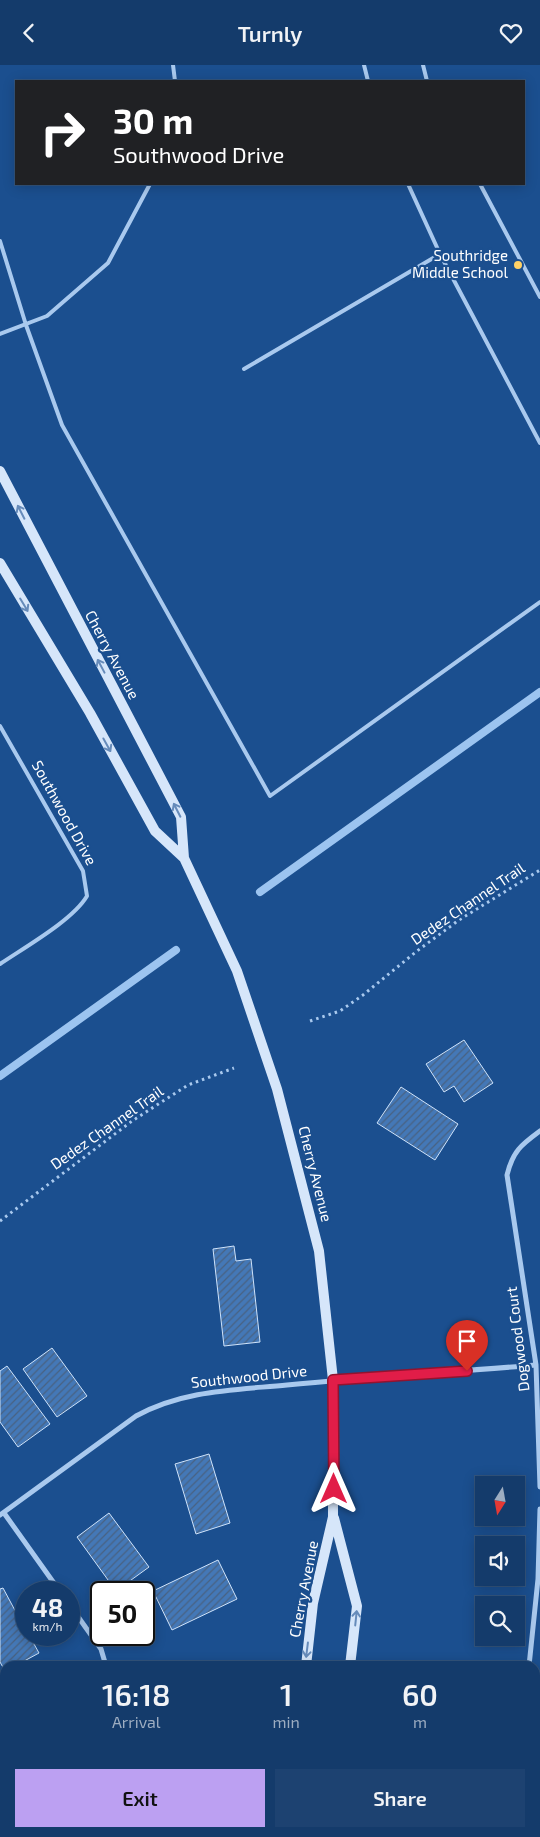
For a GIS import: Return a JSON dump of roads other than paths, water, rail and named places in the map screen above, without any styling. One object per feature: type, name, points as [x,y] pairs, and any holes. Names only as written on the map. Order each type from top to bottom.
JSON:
[{"type":"main road","name":"Cherry Avenue","points":[[0,471],[181,817],[184,857],[237,971],[277,1089],[319,1251],[333,1380],[333,1517],[313,1603],[307,1661]]},
{"type":"main road","name":"Cherry Avenue","points":[[0,563],[90,713],[155,831],[184,857]]},
{"type":"main road","name":"Cherry Avenue","points":[[333,1517],[357,1607],[351,1661]]},
{"type":"street","name":"Dogwood Court","points":[[540,1131],[524,1143],[511,1159],[507,1175],[536,1365],[540,1487]]},
{"type":"street","name":"Southwood Drive","points":[[2,1514],[136,1416],[149,1409],[192,1395],[333,1380],[536,1365]]},
{"type":"street","points":[[530,1661],[538,1579],[540,1509]]},
{"type":"street","points":[[2,1514],[52,1581]]},
{"type":"street","points":[[80,1619],[101,1649],[105,1661]]},
{"type":"lane","points":[[174,65],[175,80]]},
{"type":"lane","points":[[364,65],[368,80]]},
{"type":"lane","points":[[423,65],[427,80]]},
{"type":"lane","points":[[0,334],[47,316],[108,263],[149,185]]},
{"type":"lane","points":[[408,185],[440,254],[540,443]]},
{"type":"lane","points":[[481,185],[540,297]]},
{"type":"lane","points":[[0,241],[26,325],[62,425],[270,796],[540,602]]},
{"type":"lane","points":[[244,369],[440,254]]},
{"type":"lane","name":"Southwood Drive","points":[[0,726],[83,871],[88,895],[82,904],[71,914],[0,964]]},
{"type":"waterway","points":[[260,892],[540,692]]},
{"type":"waterway","points":[[0,1076],[176,950]]},
{"type":"place","name":"Southridge Middle School","points":[[518,265]]}]
